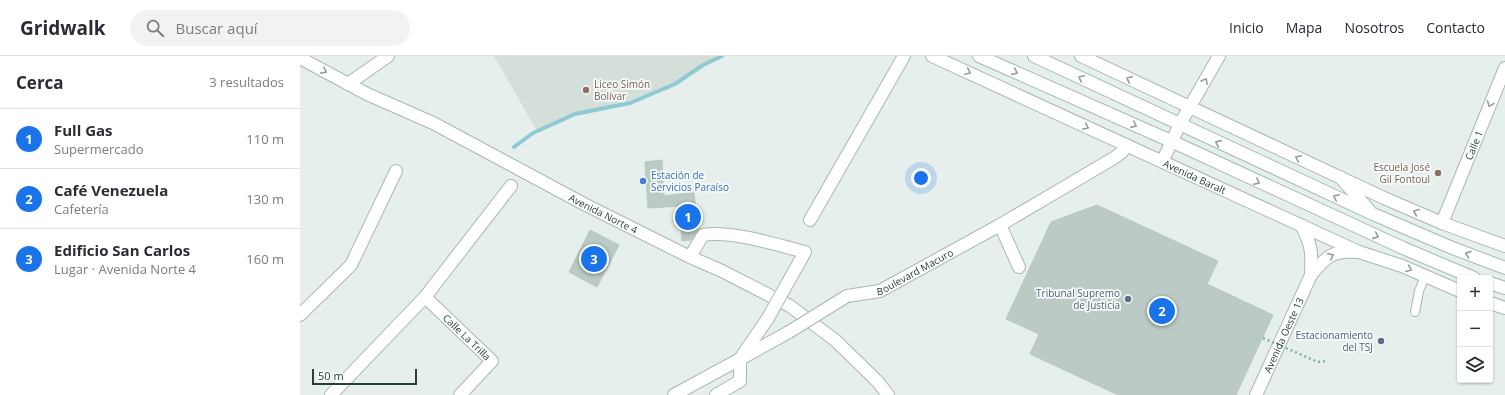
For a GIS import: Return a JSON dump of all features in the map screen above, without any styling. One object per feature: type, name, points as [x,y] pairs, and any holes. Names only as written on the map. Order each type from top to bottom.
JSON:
[{"type":"street","points":[[348,84],[388,56]]},
{"type":"street","points":[[810,220],[904,56]]},
{"type":"street","name":"Avenida Baralt","points":[[932,56],[1359,252],[1425,276],[1457,290]]},
{"type":"street","points":[[979,56],[1171,141],[1331,216],[1467,275]]},
{"type":"street","points":[[1034,56],[1373,214],[1450,247],[1505,268]]},
{"type":"street","points":[[1081,56],[1340,177],[1442,222],[1483,239],[1505,246]]},
{"type":"street","points":[[1162,162],[1180,124],[1219,56]]},
{"type":"street","name":"Avenida Norte 4","points":[[300,58],[348,84],[433,123],[577,200],[690,257],[760,290],[799,312],[836,341],[878,382],[888,395]]},
{"type":"street","name":"Calle 1","points":[[1442,222],[1505,68]]},
{"type":"street","name":"Boulevard Macuro","points":[[674,395],[789,332],[847,296],[880,291],[1000,225],[1114,158],[1122,152],[1126,145]]},
{"type":"street","points":[[300,315],[351,265],[396,171]]},
{"type":"street","points":[[1340,177],[1373,214]]},
{"type":"street","points":[[331,395],[425,297],[511,186]]},
{"type":"street","points":[[1000,225],[1019,267]]},
{"type":"street","name":"Avenida Oeste 13","points":[[1301,225],[1310,243],[1312,256],[1311,275]]},
{"type":"street","points":[[690,257],[703,235],[714,232],[767,242],[805,252],[768,318],[740,359],[740,381],[716,395]]},
{"type":"street","name":"Avenida Oeste 13","points":[[1256,395],[1311,275],[1323,261],[1331,255],[1344,251],[1359,252]]},
{"type":"street","points":[[1493,285],[1505,288]]},
{"type":"street","name":"Calle La Trilla","points":[[425,297],[492,360],[460,395]]},
{"type":"street","points":[[1493,303],[1505,308]]},
{"type":"lane","points":[[1416,312],[1419,291],[1425,276]]},
{"type":"path","points":[[1263,338],[1318,362],[1327,361]]},
{"type":"shaded area","name":"Liceo Simón Bolívar","points":[[494,56],[722,56],[703,65],[675,84],[643,97],[583,112],[537,131]]},
{"type":"building","points":[[662,160],[664,196],[694,192],[698,230],[691,240],[682,241],[679,206],[648,208],[645,162]]},
{"type":"building","name":"Tribunal Supremo de Justicia","points":[[1097,205],[1218,261],[1207,284],[1273,315],[1236,395],[1118,395],[1030,354],[1039,334],[1006,319],[1051,222]]},
{"type":"building","points":[[590,230],[619,245],[597,287],[569,272]]},
{"type":"waterway","points":[[514,147],[533,133],[575,114],[630,103],[675,84],[703,65],[722,56]]},
{"type":"place","name":"Liceo Simón Bolívar","points":[[586,90]]},
{"type":"place","name":"Escuela José Gil Fontoul","points":[[1438,173]]},
{"type":"place","name":"Estación de Servicios Paraíso","points":[[643,181]]},
{"type":"place","name":"Full Gas","points":[[688,217]]},
{"type":"place","name":"Edificio San Carlos","points":[[594,259]]},
{"type":"place","name":"Tribunal Supremo de Justicia","points":[[1128,299]]},
{"type":"place","name":"Café Venezuela","points":[[1162,311]]},
{"type":"place","name":"Estacionamiento del TSJ","points":[[1381,341]]}]
